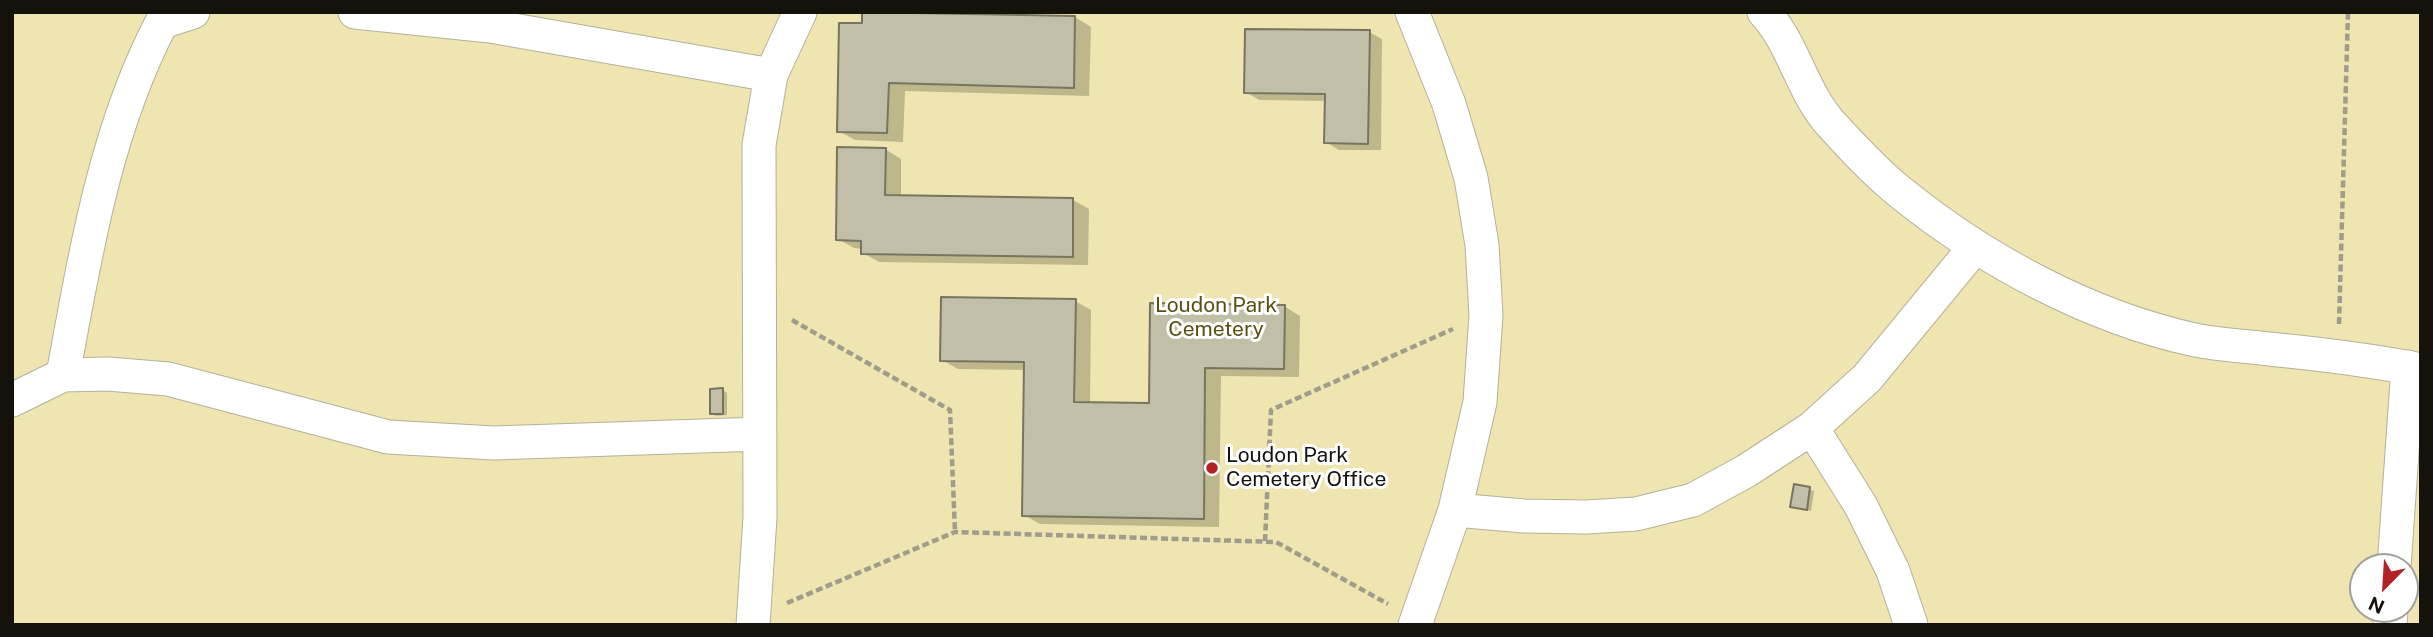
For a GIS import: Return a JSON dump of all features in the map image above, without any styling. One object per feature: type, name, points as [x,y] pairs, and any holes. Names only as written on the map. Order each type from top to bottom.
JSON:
[{"type":"street","points":[[63,375],[87,243],[107,160],[158,17],[194,12]]},
{"type":"street","points":[[355,12],[490,26],[771,75]]},
{"type":"street","points":[[753,621],[760,517],[759,145],[771,75],[800,12]]},
{"type":"street","points":[[1412,12],[1449,104],[1471,178],[1482,245],[1486,315],[1480,402],[1455,510],[1416,622]]},
{"type":"street","points":[[1764,12],[1773,21],[1799,72],[1830,122],[1898,191],[1975,247],[2027,277],[2140,326],[2198,341],[2338,356],[2414,369],[2395,553]]},
{"type":"street","points":[[1455,510],[1586,517],[1636,514],[1693,500],[1746,471],[1812,428],[1867,378],[1975,247]]},
{"type":"street","points":[[12,400],[63,375],[108,374],[168,379],[388,437],[436,442],[494,443],[760,434]]},
{"type":"street","points":[[1812,428],[1872,527],[1893,571],[1910,625]]},
{"type":"path","points":[[2338,356],[2348,12]]},
{"type":"path","points":[[760,302],[950,410],[955,532]]},
{"type":"path","points":[[1265,541],[1271,410],[1486,315]]},
{"type":"path","points":[[753,621],[955,532],[1276,542],[1416,622]]},
{"type":"green space","name":"Loudon Park Cemetery","points":[[12,12],[2421,12],[2421,625],[12,625]]},
{"type":"building","points":[[862,12],[1075,16],[1074,88],[889,83],[887,133],[837,132],[839,23],[862,23]]},
{"type":"building","points":[[1245,29],[1370,30],[1368,144],[1324,143],[1325,94],[1244,93]]},
{"type":"building","points":[[837,147],[886,148],[885,195],[1073,198],[1073,257],[861,254],[861,241],[836,240]]},
{"type":"building","points":[[941,297],[1076,299],[1074,402],[1149,403],[1150,303],[1285,305],[1284,369],[1205,368],[1204,519],[1022,516],[1024,362],[940,361]]},
{"type":"building","points":[[723,388],[723,414],[710,414],[710,389]]},
{"type":"building","points":[[1794,484],[1810,487],[1807,510],[1790,507]]},
{"type":"place","name":"Loudon Park Cemetery Office","points":[[1212,468]]}]
